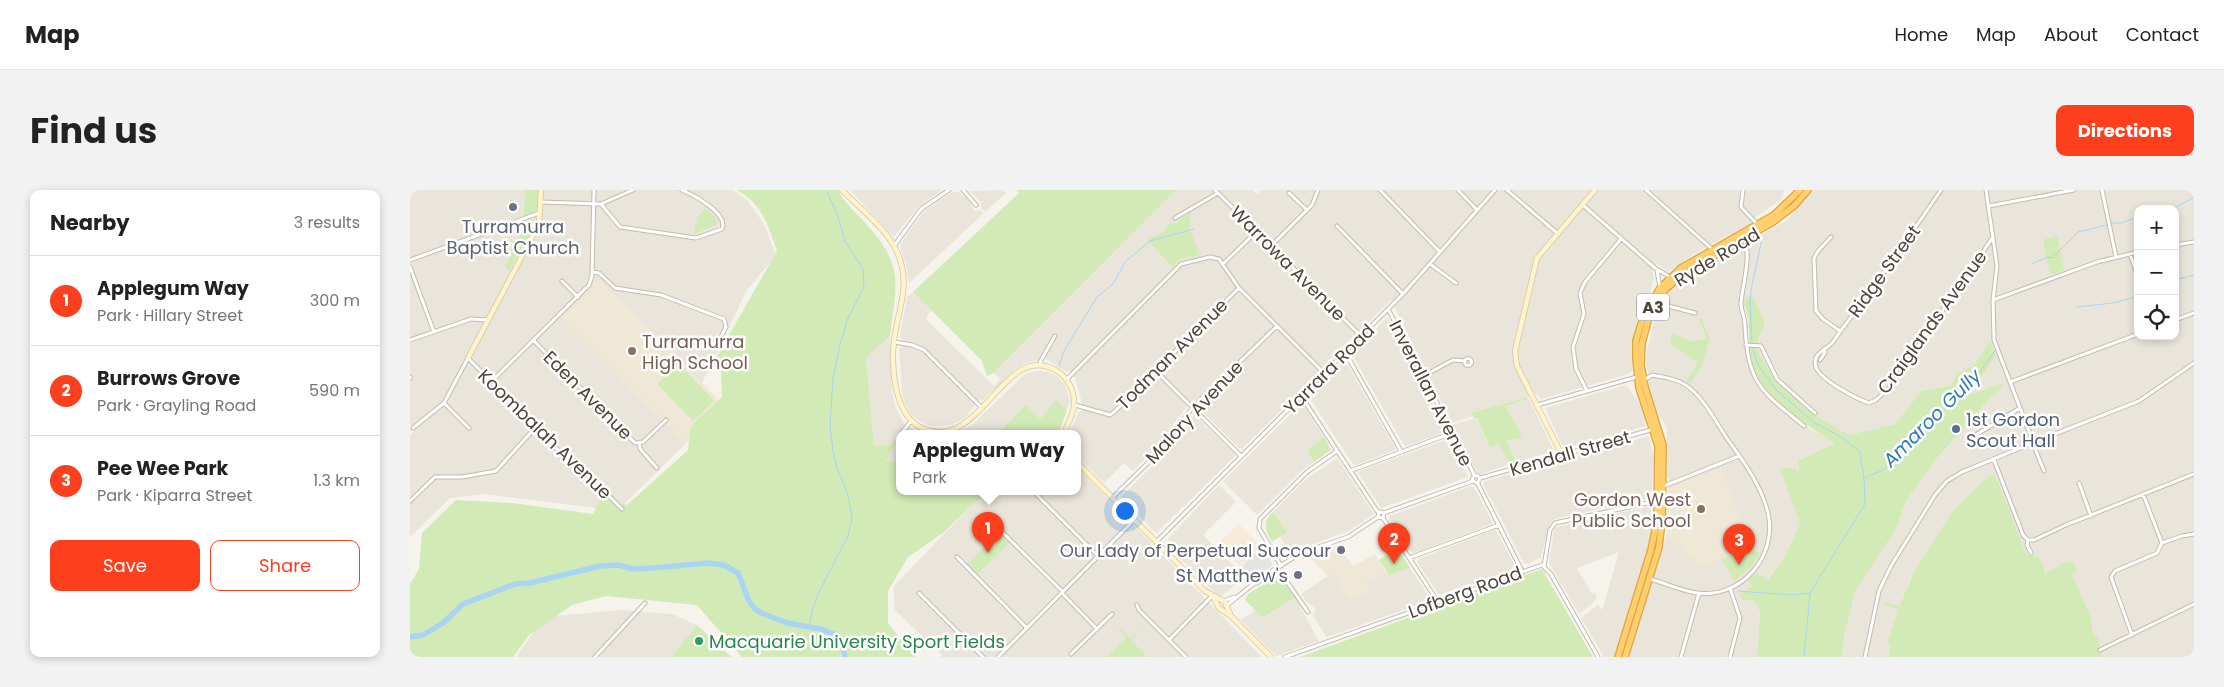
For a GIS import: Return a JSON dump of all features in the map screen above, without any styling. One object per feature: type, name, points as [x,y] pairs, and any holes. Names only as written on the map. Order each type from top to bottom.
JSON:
[{"type":"highway","name":"Ryde Road","points":[[1744,236],[1781,209],[1800,190]]},
{"type":"highway","name":"Ryde Road","points":[[1618,657],[1661,535],[1664,450],[1637,377],[1635,350],[1644,314],[1660,288],[1687,263],[1714,252],[1785,214],[1808,190]]},
{"type":"highway","name":"Ryde Road","points":[[1626,657],[1654,538],[1657,501],[1658,450],[1656,429],[1643,380],[1642,343],[1648,320],[1664,291],[1681,275],[1714,252]]},
{"type":"main road","points":[[468,358],[539,224],[540,190]]},
{"type":"main road","points":[[842,190],[880,228],[894,246],[902,263],[904,280],[894,342],[898,400],[904,413],[912,421],[927,430]]},
{"type":"main road","points":[[1562,455],[1515,363],[1515,351],[1539,254],[1595,190]]},
{"type":"main road","points":[[950,430],[962,425],[982,408],[1007,382],[1024,369],[1040,365],[1056,370],[1067,379],[1073,391],[1074,405],[1065,430]]},
{"type":"main road","points":[[1081,466],[1212,597],[1219,607],[1231,616],[1272,657]]},
{"type":"main road","points":[[1212,597],[1224,604],[1231,616]]},
{"type":"main road","points":[[1219,607],[1224,604]]},
{"type":"street","points":[[490,382],[590,285],[594,190]]},
{"type":"street","points":[[540,202],[601,204],[633,190]]},
{"type":"street","points":[[601,204],[605,211],[620,226],[696,238],[722,229],[724,224],[722,217],[696,196],[682,190]]},
{"type":"street","points":[[894,246],[921,209],[950,190]]},
{"type":"street","points":[[963,190],[976,205]]},
{"type":"street","points":[[1271,246],[1314,202],[1318,190]]},
{"type":"street","points":[[1380,190],[1440,252]]},
{"type":"street","points":[[1458,190],[1477,210]]},
{"type":"street","name":"Yarrara Road","points":[[1156,542],[1403,294],[1495,190]]},
{"type":"street","points":[[1507,190],[1556,233]]},
{"type":"street","points":[[1646,190],[1714,252]]},
{"type":"street","points":[[1743,190],[1741,207],[1757,225]]},
{"type":"street","name":"Ridge Street","points":[[1818,372],[1816,357],[1830,346],[1864,301],[1941,190]]},
{"type":"street","points":[[1865,657],[1879,591],[1891,566],[1935,494],[1953,476],[2030,444],[2032,439],[1994,340],[1992,300],[1998,271],[1986,190]]},
{"type":"street","points":[[1988,206],[2074,190]]},
{"type":"street","points":[[2102,190],[2116,257]]},
{"type":"street","points":[[1175,218],[1216,192]]},
{"type":"street","name":"Warrowa Avenue","points":[[1216,192],[1361,337]]},
{"type":"street","points":[[1289,193],[1307,210]]},
{"type":"street","points":[[1583,205],[1655,268],[1670,277]]},
{"type":"street","points":[[411,258],[540,213]]},
{"type":"street","points":[[1338,226],[1403,294]]},
{"type":"street","points":[[1223,264],[1256,232]]},
{"type":"street","points":[[1744,236],[1748,248],[1746,279],[1741,305],[1745,323],[1746,345],[1752,371],[1756,380],[1770,398],[1804,426]]},
{"type":"street","points":[[1831,237],[1814,258],[1816,311],[1823,320],[1840,331]]},
{"type":"street","name":"Craiglands Avenue","points":[[1818,372],[1821,376],[1860,400],[1868,403],[1876,400],[1890,387],[1993,237]]},
{"type":"street","points":[[1587,391],[1576,368],[1573,347],[1584,314],[1580,293],[1585,282],[1621,239]]},
{"type":"street","points":[[2179,244],[2194,242]]},
{"type":"street","points":[[1992,300],[2116,257],[2134,253]]},
{"type":"street","points":[[2130,254],[2134,265]]},
{"type":"street","points":[[1067,379],[1181,264],[1213,256],[1219,259],[1239,288],[1324,373]]},
{"type":"street","points":[[1430,264],[1456,282]]},
{"type":"street","points":[[410,267],[434,332]]},
{"type":"street","points":[[1655,268],[1660,281],[1660,288]]},
{"type":"street","points":[[592,272],[599,273],[615,288],[661,295],[724,319],[726,327],[718,343],[694,347]]},
{"type":"street","points":[[562,282],[578,297]]},
{"type":"street","name":"Todman Avenue","points":[[1074,405],[1112,414],[1239,288]]},
{"type":"street","points":[[1656,303],[1695,313]]},
{"type":"street","name":"Inverallan Avenue","points":[[1388,309],[1475,476]]},
{"type":"street","points":[[2179,319],[2194,313]]},
{"type":"street","points":[[410,340],[471,319],[488,320]]},
{"type":"street","name":"Malory Avenue","points":[[1112,498],[1156,455],[1193,407],[1277,326]]},
{"type":"street","points":[[1040,365],[1055,336]]},
{"type":"street","points":[[2010,382],[2134,336]]},
{"type":"street","name":"Eden Avenue","points":[[533,340],[634,442],[639,444],[645,441],[666,420]]},
{"type":"street","points":[[894,342],[912,345],[924,350],[982,408]]},
{"type":"street","points":[[1746,345],[1760,346],[1777,379],[1815,413]]},
{"type":"street","name":"Ridge Street","points":[[1820,360],[1825,353],[1824,349]]},
{"type":"street","points":[[1345,352],[1401,452]]},
{"type":"street","points":[[413,428],[444,403],[468,358]]},
{"type":"street","name":"Koombalah Avenue","points":[[468,358],[535,428],[567,459],[588,475],[622,509]]},
{"type":"street","points":[[1422,376],[1453,360],[1465,361]]},
{"type":"street","points":[[2034,446],[2037,441],[2139,401],[2194,362]]},
{"type":"street","points":[[1156,371],[1241,456]]},
{"type":"street","points":[[1643,380],[1652,375],[1678,380],[1695,391],[1756,480],[1768,511],[1770,529],[1768,546],[1761,562],[1745,579],[1730,588],[1699,593],[1646,577]]},
{"type":"street","points":[[1537,405],[1637,377]]},
{"type":"street","points":[[1301,396],[1438,602]]},
{"type":"street","points":[[444,403],[469,428]]},
{"type":"street","points":[[1974,436],[2020,408]]},
{"type":"street","points":[[904,430],[912,421]]},
{"type":"street","points":[[410,501],[435,477],[462,477],[496,471],[535,428]]},
{"type":"street","name":"Kendall Street","points":[[1480,478],[1656,429]]},
{"type":"street","points":[[1350,471],[1452,432]]},
{"type":"street","points":[[2032,439],[2037,441]]},
{"type":"street","points":[[639,444],[641,450],[657,468]]},
{"type":"street","points":[[2030,444],[2034,446],[2044,471]]},
{"type":"street","points":[[1308,612],[1279,568],[1259,528],[1260,519],[1307,472],[1337,451]]},
{"type":"street","points":[[1664,486],[1739,456]]},
{"type":"street","points":[[1994,460],[2023,535],[2028,540],[2034,540],[2066,525],[2194,474]]},
{"type":"street","points":[[1224,604],[1262,577],[1273,572],[1301,553],[1348,537],[1379,515],[1473,481],[1478,482],[1480,478],[1475,476],[1473,481]]},
{"type":"street","name":"Inverallan Avenue","points":[[1478,482],[1522,571]]},
{"type":"street","points":[[2079,483],[2091,516]]},
{"type":"street","points":[[2143,494],[2162,543]]},
{"type":"street","points":[[1037,495],[1098,556]]},
{"type":"street","points":[[1544,566],[1550,530],[1556,523],[1657,501]]},
{"type":"street","points":[[1383,518],[1384,513]]},
{"type":"street","points":[[998,657],[1134,520]]},
{"type":"street","points":[[992,522],[1097,629]]},
{"type":"street","points":[[1409,558],[1499,525]]},
{"type":"street","points":[[2132,635],[2111,576],[2115,571],[2157,553],[2162,543],[2194,534]]},
{"type":"street","points":[[2028,540],[2027,544],[2031,553]]},
{"type":"street","points":[[957,557],[1026,628]]},
{"type":"street","name":"Lofberg Road","points":[[1285,657],[1540,565],[1544,566],[1551,574],[1598,657]]},
{"type":"street","points":[[1730,588],[1740,618],[1730,657]]},
{"type":"street","points":[[919,593],[983,657]]},
{"type":"street","points":[[1680,657],[1699,593]]},
{"type":"street","points":[[1169,640],[1212,597]]},
{"type":"street","points":[[595,657],[645,603]]},
{"type":"street","points":[[2100,650],[2194,604]]},
{"type":"street","points":[[1137,605],[1139,610],[1186,657]]},
{"type":"street","points":[[1071,654],[1112,614]]},
{"type":"shaded area","points":[[410,190],[733,190],[748,201],[764,224],[776,255],[747,290],[702,383],[724,406],[623,505],[604,509],[484,494],[450,498],[410,537],[410,435],[414,431],[410,424]]},
{"type":"shaded area","points":[[850,190],[942,190],[918,207],[894,237]]},
{"type":"shaded area","points":[[1002,190],[1006,193],[985,212],[981,208],[981,202],[969,191]]},
{"type":"shaded area","points":[[1176,190],[1253,190],[1257,194],[1261,190],[1784,190],[1783,196],[1778,202],[1753,219],[1751,224],[1704,248],[1668,272],[1657,264],[1652,272],[1654,277],[1649,296],[1639,315],[1634,333],[1632,371],[1629,374],[1541,399],[1536,394],[1472,413],[1473,416],[1452,423],[1391,300],[1243,448],[1239,448],[1202,411],[1202,407],[1196,400],[1192,400],[1152,452],[1133,471],[1124,463],[1104,483],[1081,460],[1081,430],[1071,430],[1078,413],[1081,411],[1082,403],[1075,378],[1069,371],[1066,372],[1046,359],[1026,363],[1014,370],[983,400],[979,400],[964,419],[951,425],[931,426],[919,421],[911,414],[904,401],[902,391],[899,349],[901,347],[902,340],[900,336],[907,297],[913,292],[931,310],[926,319],[994,386],[1000,379],[993,372]]},
{"type":"shaded area","points":[[1814,190],[2194,190],[2194,657],[2102,657],[2066,561],[2045,574],[2029,561],[1997,479],[1911,577],[1899,606],[1882,603],[1898,608],[1892,629],[1890,657],[1842,657],[1844,636],[1855,592],[1896,529],[1906,501],[1938,457],[2004,385],[2003,383],[1969,396],[1996,356],[1990,342],[1974,365],[1957,373],[1952,385],[1921,391],[1895,424],[1849,435],[1814,415],[1775,381],[1758,352],[1757,342],[1765,324],[1743,306],[1749,326],[1747,340],[1758,378],[1809,428],[1835,443],[1798,461],[1799,470],[1786,467],[1792,500],[1800,523],[1785,556],[1767,580],[1752,587],[1760,612],[1757,657],[1629,657],[1668,530],[1666,529],[1669,479],[1667,478],[1667,427],[1658,414],[1648,381],[1650,378],[1646,363],[1656,313],[1671,290],[1682,280],[1738,247],[1749,249],[1751,240],[1786,221]]},
{"type":"shaded area","points":[[954,191],[959,192],[970,202],[974,211],[980,210],[984,213],[909,283],[900,247],[901,243],[925,210]]},
{"type":"shaded area","name":"Turramurra High School","points":[[597,280],[600,280],[724,406],[685,444],[562,318],[592,288]]},
{"type":"shaded area","points":[[1388,318],[1445,429],[1445,432],[1407,446],[1404,445],[1352,354]]},
{"type":"shaded area","points":[[890,336],[892,389],[895,406],[905,425],[914,430],[896,430],[896,440],[892,444],[874,447],[866,358]]},
{"type":"shaded area","points":[[1343,361],[1346,362],[1395,448],[1395,450],[1356,465],[1353,464],[1309,397]]},
{"type":"shaded area","points":[[1038,371],[1049,372],[1058,377],[1065,385],[1070,401],[1067,410],[1056,401],[1040,419],[1026,406],[1001,430],[962,430],[972,425],[1025,374]]},
{"type":"shaded area","points":[[1626,385],[1641,405],[1646,426],[1564,449],[1545,408]]},
{"type":"shaded area","points":[[1529,399],[1554,451],[1517,462],[1506,441],[1521,438],[1522,435],[1505,406]]},
{"type":"shaded area","points":[[1300,405],[1303,405],[1324,437],[1307,450],[1314,462],[1300,472],[1257,515],[1223,481]]},
{"type":"shaded area","points":[[1194,415],[1236,455],[1156,533],[1121,497],[1160,458]]},
{"type":"shaded area","points":[[1476,418],[1489,446],[1498,443],[1509,464],[1482,474],[1477,473],[1453,425]]},
{"type":"shaded area","points":[[1649,436],[1654,458],[1651,498],[1557,518],[1550,523],[1541,557],[1528,564],[1524,563],[1483,484],[1485,481]]},
{"type":"shaded area","points":[[1448,439],[1468,477],[1381,508],[1359,474],[1360,471]]},
{"type":"shaded area","points":[[896,443],[896,461],[886,461]]},
{"type":"shaded area","points":[[1337,458],[1374,514],[1349,531],[1290,554],[1280,536],[1287,532],[1273,512],[1305,480]]},
{"type":"shaded area","name":"Gordon West Public School","points":[[1721,467],[1751,548],[1703,566],[1683,552],[1685,548],[1665,539],[1668,530],[1666,529],[1667,489]]},
{"type":"shaded area","points":[[1081,471],[1262,657],[940,657],[942,655],[895,610],[893,587],[973,504],[986,495],[1081,495]]},
{"type":"shaded area","points":[[1219,485],[1236,502],[1203,535],[1245,577],[1220,597],[1164,543]]},
{"type":"shaded area","points":[[1471,486],[1474,487],[1492,521],[1491,524],[1414,553],[1411,552],[1389,519],[1390,516]]},
{"type":"shaded area","points":[[1651,506],[1652,526],[1648,547],[1614,657],[1604,657],[1581,618],[1598,605],[1602,610],[1619,552],[1577,568],[1592,594],[1595,593],[1597,596],[1594,602],[1579,614],[1549,563],[1554,531],[1556,527]]},
{"type":"shaded area","points":[[1239,524],[1260,545],[1240,566],[1218,544]]},
{"type":"shaded area","points":[[1494,530],[1497,532],[1515,566],[1514,569],[1439,595],[1417,562],[1418,559]]},
{"type":"shaded area","points":[[1262,546],[1273,565],[1253,578],[1241,567]]},
{"type":"shaded area","name":"Our Lady of Perpetual Succour","points":[[1338,546],[1353,566],[1375,554],[1386,572],[1366,582],[1369,593],[1348,598],[1334,572],[1328,576],[1308,556]]},
{"type":"shaded area","points":[[1410,568],[1430,598],[1429,601],[1327,637],[1313,616],[1315,608],[1306,602],[1301,594],[1334,572],[1348,598],[1369,593],[1366,582],[1386,572],[1389,575]]},
{"type":"shaded area","points":[[1295,597],[1319,641],[1276,656],[1241,620],[1255,610],[1264,618]]},
{"type":"shaded area","points":[[621,610],[672,614],[697,625],[671,657],[516,657],[544,617]]},
{"type":"green space","points":[[526,190],[538,190],[537,211],[523,217]]},
{"type":"green space","points":[[737,190],[838,190],[879,240],[893,265],[895,289],[890,336],[866,358],[874,446],[892,444],[896,440],[886,461],[896,461],[896,495],[986,495],[973,504],[943,533],[908,557],[888,591],[888,623],[915,657],[742,657],[697,605],[606,596],[572,605],[529,635],[513,657],[410,657],[410,584],[419,569],[422,533],[456,500],[512,503],[593,514],[601,496],[627,505],[688,450],[691,426],[722,397],[721,370],[716,358],[777,251],[763,216],[746,196]]},
{"type":"green space","points":[[1016,190],[1176,190],[992,374],[987,376],[982,361],[913,292],[1019,193]]},
{"type":"green space","points":[[705,209],[716,217],[716,225],[694,234],[697,217]]},
{"type":"green space","points":[[1191,213],[1189,228],[1200,255],[1180,259],[1173,267],[1147,240],[1163,232],[1170,223],[1177,224],[1182,218]]},
{"type":"green space","points":[[537,220],[509,271],[505,266],[513,252],[521,226]]},
{"type":"green space","points":[[2057,235],[2064,270],[2050,275],[2043,240]]},
{"type":"green space","points":[[1745,297],[1752,297],[1755,300],[1765,324],[1757,342],[1758,352],[1775,380],[1814,415],[1849,435],[1895,424],[1921,391],[1952,385],[1957,373],[1974,365],[1990,341],[1996,356],[1969,395],[2003,383],[2004,385],[1938,457],[1906,501],[1896,529],[1855,592],[1844,636],[1842,657],[1757,657],[1760,612],[1755,601],[1742,600],[1740,594],[1752,587],[1748,581],[1757,573],[1768,580],[1785,556],[1800,523],[1780,469],[1786,467],[1799,470],[1798,461],[1835,443],[1803,422],[1781,404],[1757,375],[1750,351],[1749,323]]},
{"type":"green space","points":[[1701,318],[1710,339],[1702,366],[1690,384],[1686,381],[1698,363],[1670,343],[1672,333],[1690,341],[1707,339],[1699,319]]},
{"type":"green space","points":[[679,363],[714,401],[693,421],[657,384]]},
{"type":"green space","points":[[1527,397],[1529,399],[1505,406],[1522,435],[1521,438],[1506,441],[1517,462],[1509,464],[1498,443],[1492,447],[1489,446],[1477,418],[1474,418],[1471,413]]},
{"type":"green space","points":[[1056,400],[1067,410],[1060,430],[1001,430],[1026,405],[1040,419]]},
{"type":"green space","points":[[1324,437],[1331,450],[1314,462],[1307,450]]},
{"type":"green space","points":[[1989,476],[1994,476],[1997,479],[2027,556],[2030,553],[2031,556],[2037,556],[2043,564],[2045,574],[2066,561],[2070,567],[2068,563],[2073,561],[2077,572],[2072,574],[2092,621],[2092,630],[2098,639],[2102,657],[1890,657],[1890,645],[1887,644],[1898,609],[1881,604],[1882,602],[1899,606],[1914,572],[1952,512]]},
{"type":"green space","points":[[1273,512],[1287,532],[1272,542],[1266,523]]},
{"type":"green space","points":[[998,533],[1009,543],[978,574],[968,564]]},
{"type":"green space","points":[[1397,548],[1410,568],[1389,575],[1379,560]]},
{"type":"green space","points":[[1751,548],[1760,553],[1750,568],[1734,581],[1722,559]]},
{"type":"green space","points":[[1542,569],[1593,657],[1300,657]]},
{"type":"green space","points":[[1277,576],[1295,597],[1263,618],[1245,600],[1248,594]]},
{"type":"green space","points":[[1111,620],[1130,638],[1147,623],[1131,640],[1147,657],[1107,657],[1126,637]]},
{"type":"green space","name":"Macquarie University Sport Fields","points":[[697,625],[731,657],[671,657]]},
{"type":"waterway","points":[[809,627],[819,592],[848,536],[852,518],[848,495],[833,452],[830,426],[833,378],[840,345],[848,318],[864,287],[863,269],[845,241],[837,213],[826,190]]},
{"type":"waterway","points":[[2179,206],[2194,197]]},
{"type":"waterway","points":[[2112,223],[2122,223],[2134,218]]},
{"type":"waterway","points":[[2032,264],[2047,257],[2052,258],[2078,232],[2107,225]]},
{"type":"waterway","points":[[1059,366],[1064,351],[1097,297],[1113,284],[1125,262],[1150,241],[1194,229]]},
{"type":"waterway","points":[[1752,341],[1751,290],[1762,239]]},
{"type":"waterway","points":[[2179,279],[2194,275]]},
{"type":"waterway","points":[[2077,307],[2113,303],[2136,297],[2137,295]]},
{"type":"waterway","points":[[1753,349],[1758,365],[1777,391],[1815,423],[1843,438],[1860,452],[1865,504],[1810,593],[1804,657]]},
{"type":"waterway","name":"Amaroo Gully","points":[[1864,478],[1883,470],[1971,384],[1995,351]]},
{"type":"waterway","points":[[410,637],[423,635],[443,623],[463,604],[515,584],[530,583],[600,566],[618,565],[634,569],[708,563],[724,565],[738,573],[749,601],[761,613],[787,623],[821,629],[836,635],[843,648],[845,657]]},
{"type":"waterway","points":[[1738,591],[1791,595],[1810,593]]},
{"type":"place","name":"Turramurra Baptist Church","points":[[513,207]]},
{"type":"place","name":"Turramurra High School","points":[[632,351]]},
{"type":"place","name":"1st Gordon Scout Hall","points":[[1956,429]]},
{"type":"place","name":"Gordon West Public School","points":[[1701,509]]},
{"type":"place","name":"Our Lady of Perpetual Succour","points":[[1341,550]]},
{"type":"place","name":"Applegum Way","points":[[988,553]]},
{"type":"place","name":"Burrows Grove","points":[[1394,564]]},
{"type":"place","name":"Pee Wee Park","points":[[1739,565]]},
{"type":"place","name":"St Matthew's","points":[[1298,575]]},
{"type":"place","name":"Macquarie University Sport Fields","points":[[699,641]]}]
